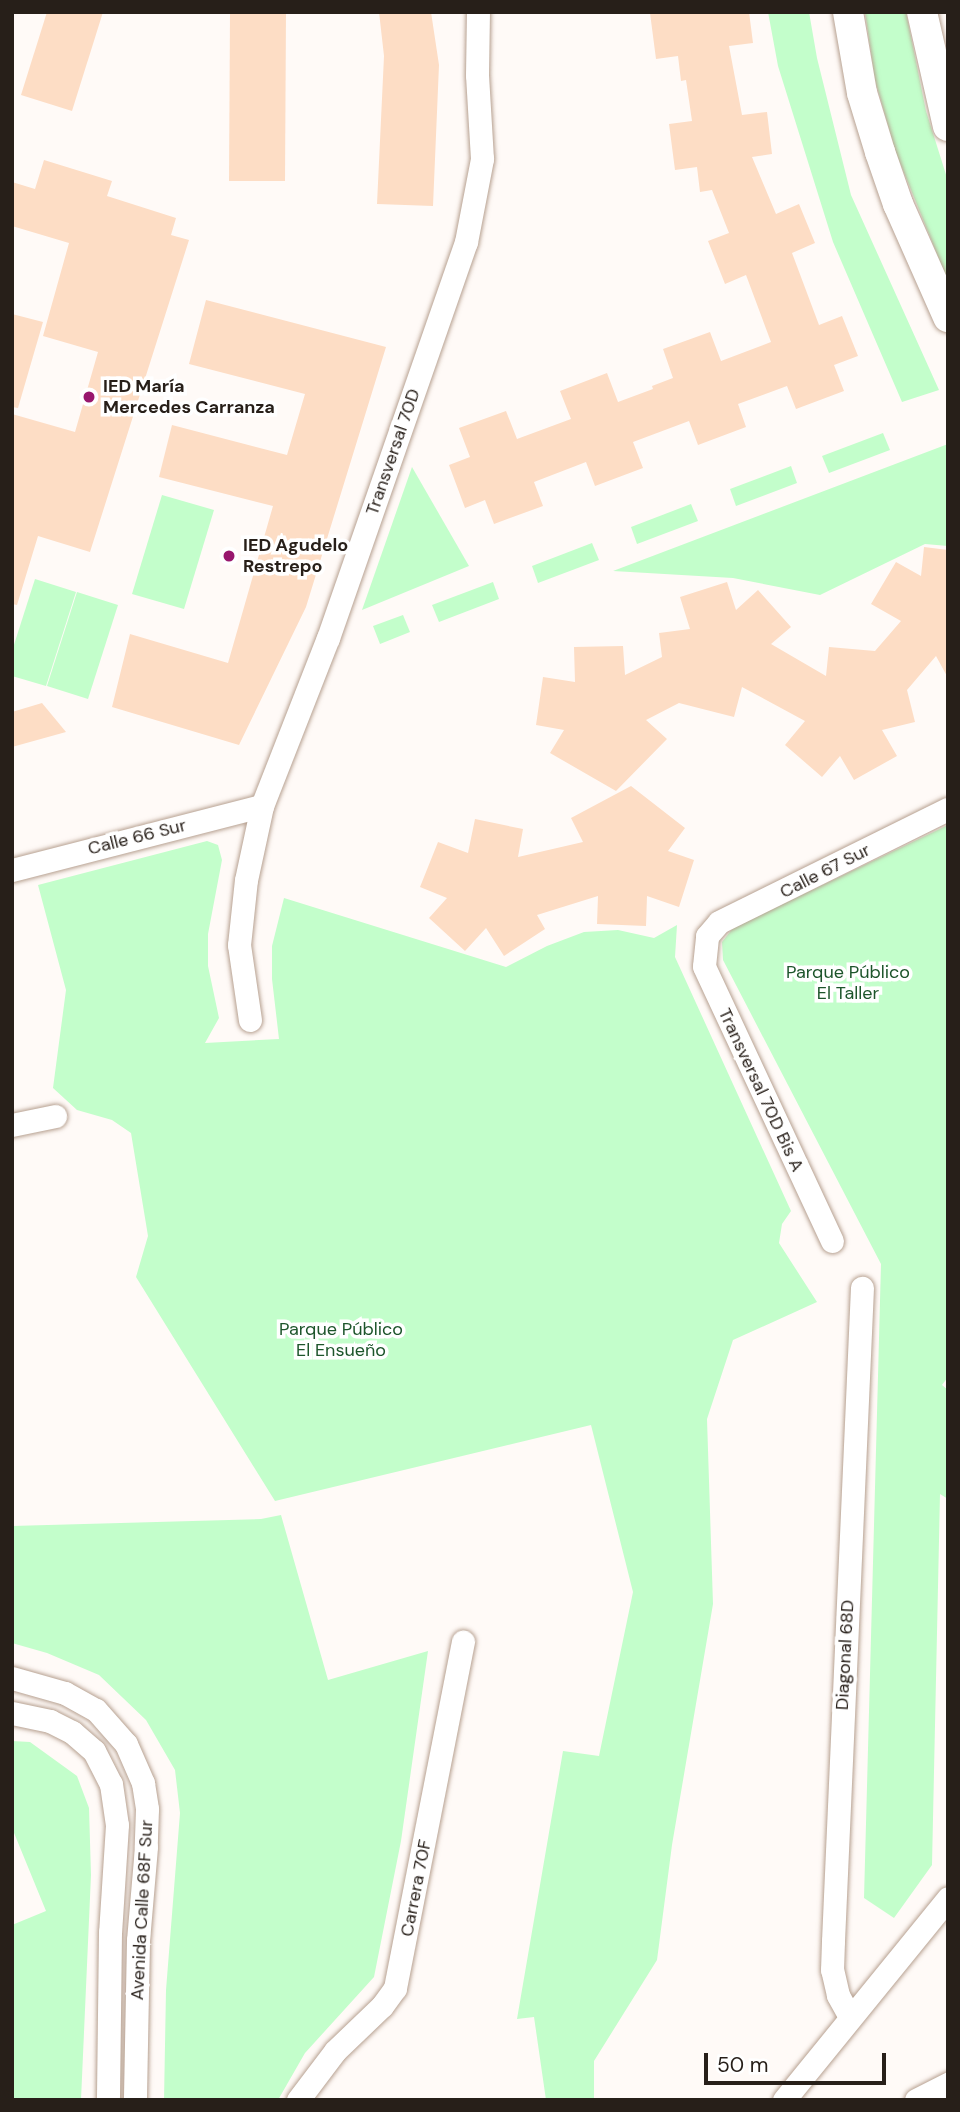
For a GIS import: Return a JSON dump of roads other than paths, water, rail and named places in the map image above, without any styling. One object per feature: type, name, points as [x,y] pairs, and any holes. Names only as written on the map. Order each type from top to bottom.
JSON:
[{"type":"main road","points":[[848,12],[863,93],[880,152],[898,204],[948,317]]},
{"type":"main road","points":[[922,12],[948,126]]},
{"type":"street","name":"Transversal 70D","points":[[250,1020],[239,945],[246,880],[262,806],[328,638],[467,242],[482,159],[477,75],[478,12]]},
{"type":"street","name":"Calle 66 Sur","points":[[12,870],[262,806]]},
{"type":"street","name":"Calle 67 Sur","points":[[706,936],[719,922],[948,809]]},
{"type":"street","name":"Transversal 70D Bis A","points":[[706,936],[704,966],[832,1241]]},
{"type":"street","points":[[12,1125],[55,1116]]},
{"type":"street","name":"Diagonal 68D","points":[[850,2017],[838,1995],[832,1970],[862,1288]]},
{"type":"street","name":"Carrera 70F","points":[[298,2100],[335,2051],[382,2006],[395,1988],[463,1642]]},
{"type":"street","name":"Avenida Calle 68F Sur","points":[[12,1678],[65,1693],[96,1710],[114,1729],[135,1762],[147,1809],[138,1940],[135,2100]]},
{"type":"street","name":"Avenida Calle 68F Sur","points":[[12,1713],[50,1721],[72,1732],[93,1751],[111,1784],[117,1825],[110,1931],[107,2100]]},
{"type":"street","points":[[784,2100],[948,1898]]},
{"type":"street","points":[[916,2100],[948,2084]]},
{"type":"place","name":"IED María Mercedes Carranza","points":[[89,397]]},
{"type":"place","name":"IED Agudelo Restrepo","points":[[229,556]]},
{"type":"park label","name":"Parque Público El Taller","points":[[848,983]]},
{"type":"park label","name":"Parque Público El Ensueño","points":[[341,1340]]}]
